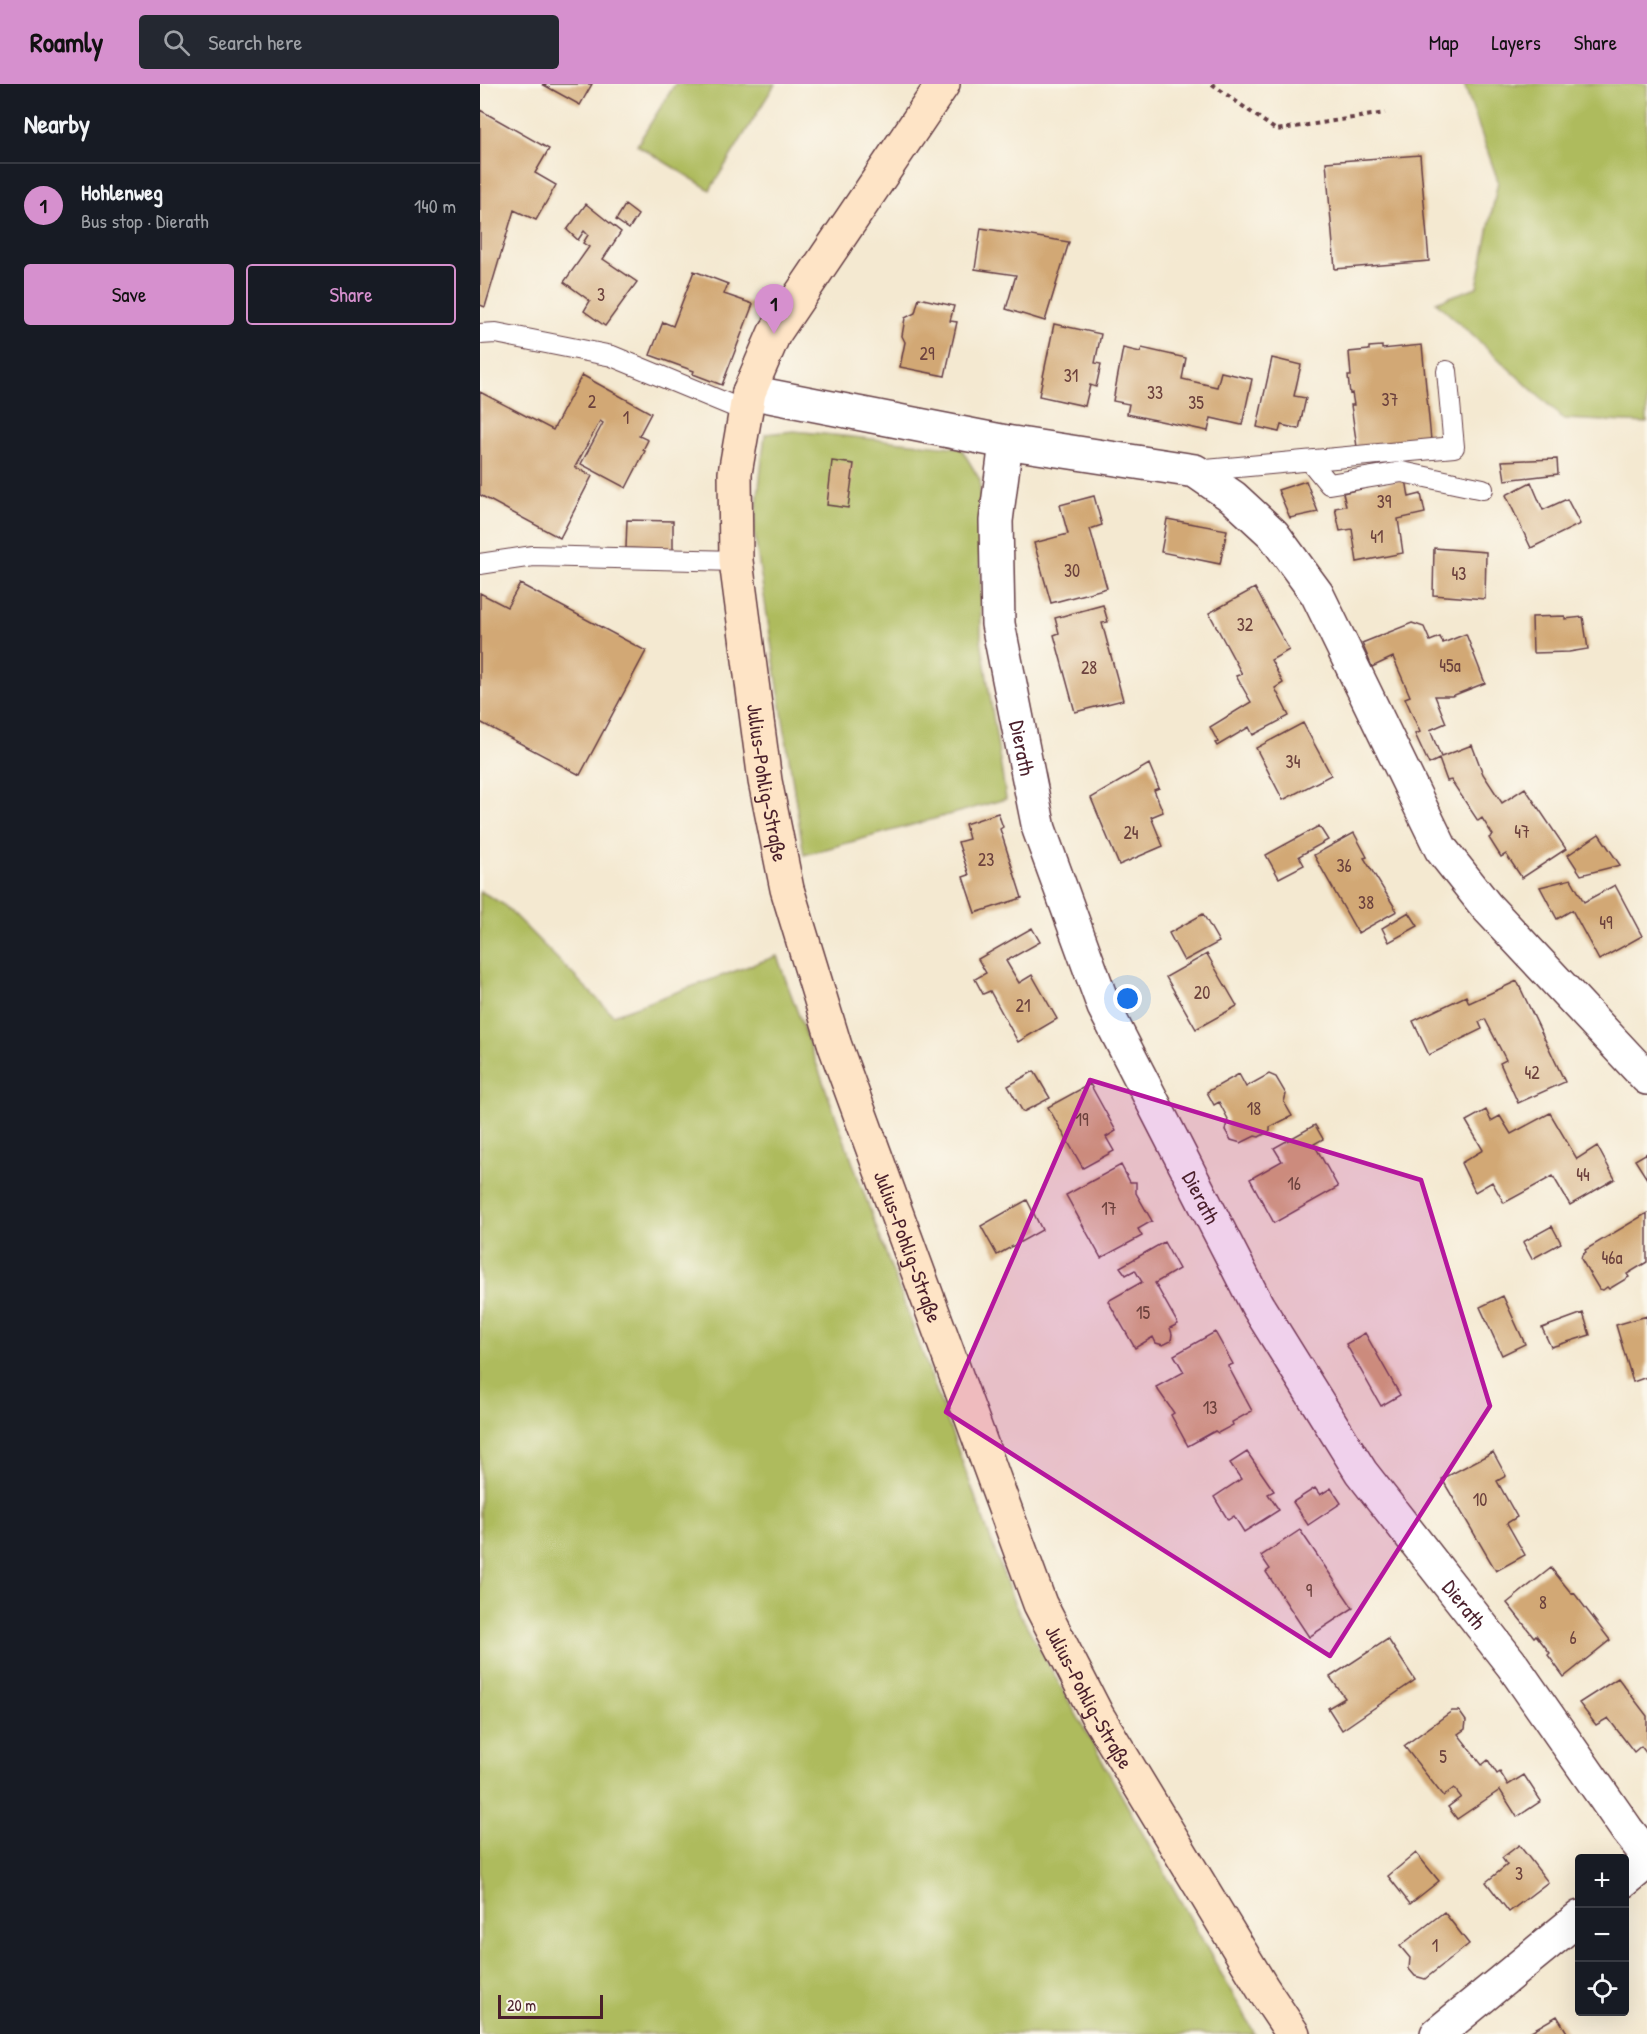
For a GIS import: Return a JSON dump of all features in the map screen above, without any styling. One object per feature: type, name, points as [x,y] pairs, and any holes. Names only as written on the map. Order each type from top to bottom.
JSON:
[{"type":"street","name":"Julius-Pohlig-Straße","points":[[943,84],[774,334],[747,401],[735,473],[736,561],[765,781],[787,889],[834,1046],[1040,1604],[1097,1715],[1263,1989],[1293,2034]]},
{"type":"street","points":[[747,401],[1195,471],[1233,497],[1273,534],[1317,594],[1441,849],[1485,906],[1647,1078]]},
{"type":"street","name":"Dierath","points":[[1006,442],[996,521],[998,624],[1039,829],[1104,1007],[1257,1305],[1362,1473],[1513,1666],[1627,1830],[1647,1855]]},
{"type":"street","points":[[1629,1877],[1647,1862]]},
{"type":"street","points":[[1437,2034],[1575,1921]]},
{"type":"lane","points":[[480,334],[496,333],[612,356],[747,401]]},
{"type":"lane","points":[[1195,471],[1454,447],[1447,372]]},
{"type":"lane","points":[[1310,461],[1329,484],[1402,472],[1483,489]]},
{"type":"lane","points":[[480,564],[533,556],[736,561]]},
{"type":"path","points":[[1212,84],[1276,130],[1385,113]]},
{"type":"highlighted area","points":[[1090,1080],[1421,1180],[1490,1406],[1330,1656],[946,1412]]},
{"type":"green space","points":[[675,84],[775,84],[710,190],[637,145]]},
{"type":"green space","points":[[1464,84],[1647,84],[1647,423],[1564,419],[1436,302],[1477,287],[1498,181]]},
{"type":"green space","points":[[794,431],[961,448],[980,480],[981,639],[1006,799],[804,855],[754,531],[765,434]]},
{"type":"green space","points":[[480,891],[503,904],[613,1015],[777,956],[1014,1603],[1255,2034],[480,2034]]},
{"type":"building","points":[[542,84],[592,84],[580,105]]},
{"type":"building","points":[[480,110],[549,149],[535,173],[556,185],[536,220],[514,210],[485,307],[480,305]]},
{"type":"building","points":[[1420,155],[1429,261],[1335,269],[1326,162]]},
{"type":"building","points":[[586,204],[621,232],[603,259],[637,282],[605,326],[584,311],[590,301],[564,282],[589,247],[583,243],[588,235],[584,231],[578,240],[567,230]]},
{"type":"building","points":[[625,205],[638,215],[629,229],[616,220]]},
{"type":"building","points":[[981,228],[1069,242],[1045,321],[1006,309],[1016,275],[975,269]]},
{"type":"building","points":[[694,271],[728,284],[724,294],[753,304],[722,385],[693,374],[694,371],[650,355],[663,322],[673,326]]},
{"type":"building","points":[[919,298],[954,306],[950,321],[957,322],[945,376],[900,367],[905,342],[902,336],[905,318],[915,313]]},
{"type":"building","points":[[1054,324],[1101,334],[1095,363],[1101,364],[1096,387],[1090,385],[1085,406],[1039,396]]},
{"type":"building","points":[[1422,345],[1431,440],[1357,447],[1351,405],[1354,405],[1348,376],[1351,376],[1349,352],[1369,350],[1369,347],[1382,346],[1382,349]]},
{"type":"building","points":[[1123,348],[1140,352],[1142,348],[1186,358],[1182,379],[1217,387],[1221,372],[1252,379],[1242,425],[1211,418],[1208,431],[1127,414],[1129,404],[1113,401]]},
{"type":"building","points":[[1272,358],[1301,365],[1294,396],[1306,398],[1299,429],[1281,425],[1279,432],[1257,427]]},
{"type":"building","points":[[582,375],[651,413],[639,436],[648,440],[643,450],[645,451],[626,488],[581,464],[603,423],[600,421],[575,467],[592,476],[560,538],[480,495],[480,392],[553,430]]},
{"type":"building","points":[[1557,459],[1558,474],[1505,480],[1502,461]]},
{"type":"building","points":[[832,461],[854,464],[848,508],[827,505]]},
{"type":"building","points":[[1406,479],[1409,497],[1421,494],[1425,513],[1398,519],[1403,553],[1357,562],[1352,529],[1340,531],[1335,508],[1346,506],[1343,493]]},
{"type":"building","points":[[1306,481],[1318,512],[1290,518],[1278,490]]},
{"type":"building","points":[[1531,482],[1543,510],[1567,499],[1580,524],[1531,548],[1506,495]]},
{"type":"building","points":[[1094,496],[1102,525],[1090,529],[1107,588],[1051,603],[1034,543],[1068,534],[1060,505]]},
{"type":"building","points":[[1167,519],[1227,530],[1220,564],[1161,552]]},
{"type":"building","points":[[627,520],[673,521],[673,550],[626,548]]},
{"type":"building","points":[[1434,548],[1486,552],[1485,599],[1433,595]]},
{"type":"building","points":[[520,584],[646,651],[580,775],[480,722],[480,593],[507,607]]},
{"type":"building","points":[[1255,588],[1289,650],[1271,660],[1283,683],[1275,688],[1289,716],[1253,735],[1249,727],[1217,746],[1215,743],[1218,742],[1210,727],[1251,702],[1236,676],[1242,674],[1209,613]]},
{"type":"building","points":[[1103,605],[1108,622],[1102,623],[1123,700],[1075,712],[1054,635],[1059,633],[1055,618]]},
{"type":"building","points":[[1565,616],[1565,619],[1583,617],[1588,649],[1533,653],[1532,617]]},
{"type":"building","points":[[1412,623],[1424,627],[1430,641],[1440,637],[1443,643],[1466,634],[1485,683],[1452,696],[1435,696],[1446,723],[1430,730],[1441,757],[1472,745],[1483,774],[1502,803],[1525,788],[1566,849],[1522,878],[1506,854],[1501,857],[1489,838],[1493,835],[1482,818],[1478,821],[1451,780],[1447,781],[1439,759],[1429,764],[1415,734],[1420,732],[1405,698],[1410,696],[1393,657],[1372,667],[1362,643]]},
{"type":"building","points":[[1303,723],[1331,775],[1283,800],[1256,748]]},
{"type":"building","points":[[1149,764],[1159,788],[1154,790],[1163,812],[1151,817],[1163,846],[1119,865],[1091,798]]},
{"type":"building","points":[[998,813],[1003,827],[1000,829],[1022,898],[975,913],[963,877],[969,875],[958,842],[969,839],[965,824]]},
{"type":"building","points":[[1319,826],[1328,840],[1299,856],[1304,865],[1279,878],[1266,855]]},
{"type":"building","points":[[1354,833],[1367,857],[1364,858],[1397,911],[1358,933],[1314,855]]},
{"type":"building","points":[[1599,834],[1620,865],[1581,875],[1568,855]]},
{"type":"building","points":[[1571,879],[1584,902],[1615,885],[1642,936],[1599,960],[1572,910],[1557,919],[1540,887]]},
{"type":"building","points":[[1409,912],[1418,926],[1389,942],[1382,928]]},
{"type":"building","points":[[1203,914],[1219,942],[1184,961],[1169,933]]},
{"type":"building","points":[[1032,928],[1040,942],[1006,961],[1019,983],[1032,975],[1057,1019],[1018,1042],[990,991],[983,994],[975,979],[986,973],[978,959]]},
{"type":"building","points":[[1207,954],[1237,1006],[1196,1029],[1166,977]]},
{"type":"building","points":[[1517,981],[1565,1082],[1518,1103],[1500,1063],[1506,1060],[1485,1019],[1479,1022],[1482,1029],[1429,1055],[1413,1021],[1466,996],[1469,1003]]},
{"type":"building","points":[[1034,1071],[1050,1098],[1023,1112],[1008,1086]]},
{"type":"building","points":[[1239,1074],[1246,1087],[1269,1074],[1276,1077],[1286,1094],[1284,1102],[1292,1116],[1270,1127],[1270,1131],[1259,1137],[1255,1136],[1241,1143],[1231,1140],[1225,1130],[1228,1119],[1219,1102],[1214,1105],[1207,1092]]},
{"type":"building","points":[[1090,1084],[1116,1131],[1106,1137],[1114,1151],[1083,1168],[1048,1107]]},
{"type":"building","points":[[1486,1110],[1491,1121],[1500,1116],[1511,1134],[1550,1113],[1577,1159],[1597,1146],[1615,1179],[1570,1205],[1553,1176],[1504,1203],[1492,1182],[1475,1192],[1461,1163],[1483,1150],[1466,1121]]},
{"type":"building","points":[[1315,1125],[1323,1139],[1314,1144],[1338,1187],[1274,1223],[1250,1179],[1282,1161],[1274,1148]]},
{"type":"building","points":[[1647,1153],[1647,1179],[1635,1160]]},
{"type":"building","points":[[1121,1165],[1130,1182],[1136,1182],[1136,1193],[1152,1221],[1138,1229],[1142,1236],[1101,1258],[1066,1195]]},
{"type":"building","points":[[1027,1200],[1042,1230],[997,1255],[981,1226]]},
{"type":"building","points":[[1647,1213],[1647,1262],[1627,1274],[1629,1277],[1609,1289],[1607,1287],[1603,1290],[1599,1289],[1581,1259],[1585,1250]]},
{"type":"building","points":[[1552,1226],[1561,1243],[1532,1259],[1523,1242]]},
{"type":"building","points":[[1164,1242],[1179,1269],[1155,1283],[1178,1324],[1170,1328],[1171,1341],[1163,1345],[1156,1343],[1153,1337],[1135,1348],[1108,1301],[1142,1282],[1135,1270],[1126,1275],[1120,1267]]},
{"type":"building","points":[[1503,1296],[1525,1344],[1502,1355],[1480,1307]]},
{"type":"building","points":[[1583,1313],[1590,1335],[1551,1347],[1542,1328]]},
{"type":"building","points":[[1647,1316],[1647,1377],[1633,1382],[1616,1325]]},
{"type":"building","points":[[1215,1332],[1233,1364],[1228,1366],[1252,1411],[1232,1422],[1233,1425],[1218,1433],[1215,1431],[1188,1446],[1171,1415],[1174,1413],[1156,1387],[1184,1372],[1174,1355]]},
{"type":"building","points":[[1365,1333],[1400,1395],[1381,1406],[1346,1344]]},
{"type":"building","points":[[1247,1452],[1274,1491],[1268,1494],[1279,1510],[1244,1532],[1234,1516],[1228,1520],[1214,1497],[1241,1479],[1230,1463]]},
{"type":"building","points":[[1493,1452],[1506,1476],[1497,1481],[1517,1517],[1507,1523],[1525,1555],[1496,1571],[1442,1479]]},
{"type":"building","points":[[1315,1488],[1320,1495],[1331,1488],[1341,1503],[1308,1525],[1293,1502]]},
{"type":"building","points":[[1300,1530],[1353,1608],[1309,1637],[1266,1572],[1270,1569],[1261,1556]]},
{"type":"building","points":[[1551,1568],[1572,1594],[1574,1593],[1610,1640],[1564,1677],[1548,1655],[1550,1653],[1507,1603]]},
{"type":"building","points":[[1388,1639],[1415,1680],[1342,1730],[1328,1708],[1345,1698],[1330,1677]]},
{"type":"building","points":[[1618,1678],[1647,1716],[1647,1754],[1641,1746],[1634,1752],[1608,1718],[1596,1725],[1579,1703]]},
{"type":"building","points":[[1452,1711],[1459,1711],[1466,1721],[1465,1729],[1458,1734],[1482,1765],[1488,1760],[1497,1774],[1500,1772],[1508,1785],[1524,1775],[1541,1801],[1517,1817],[1500,1790],[1457,1819],[1448,1807],[1461,1797],[1454,1788],[1443,1796],[1404,1746]]},
{"type":"building","points":[[1519,1845],[1548,1882],[1509,1912],[1486,1882],[1507,1865],[1502,1858]]},
{"type":"building","points":[[1416,1853],[1439,1881],[1410,1904],[1388,1876]]},
{"type":"building","points":[[1444,1912],[1469,1944],[1425,1979],[1415,1976],[1409,1969],[1410,1958],[1400,1946]]},
{"type":"building","points":[[1557,2016],[1568,2034],[1526,2034]]},
{"type":"place","name":"Hohlenweg","points":[[774,334]]}]
